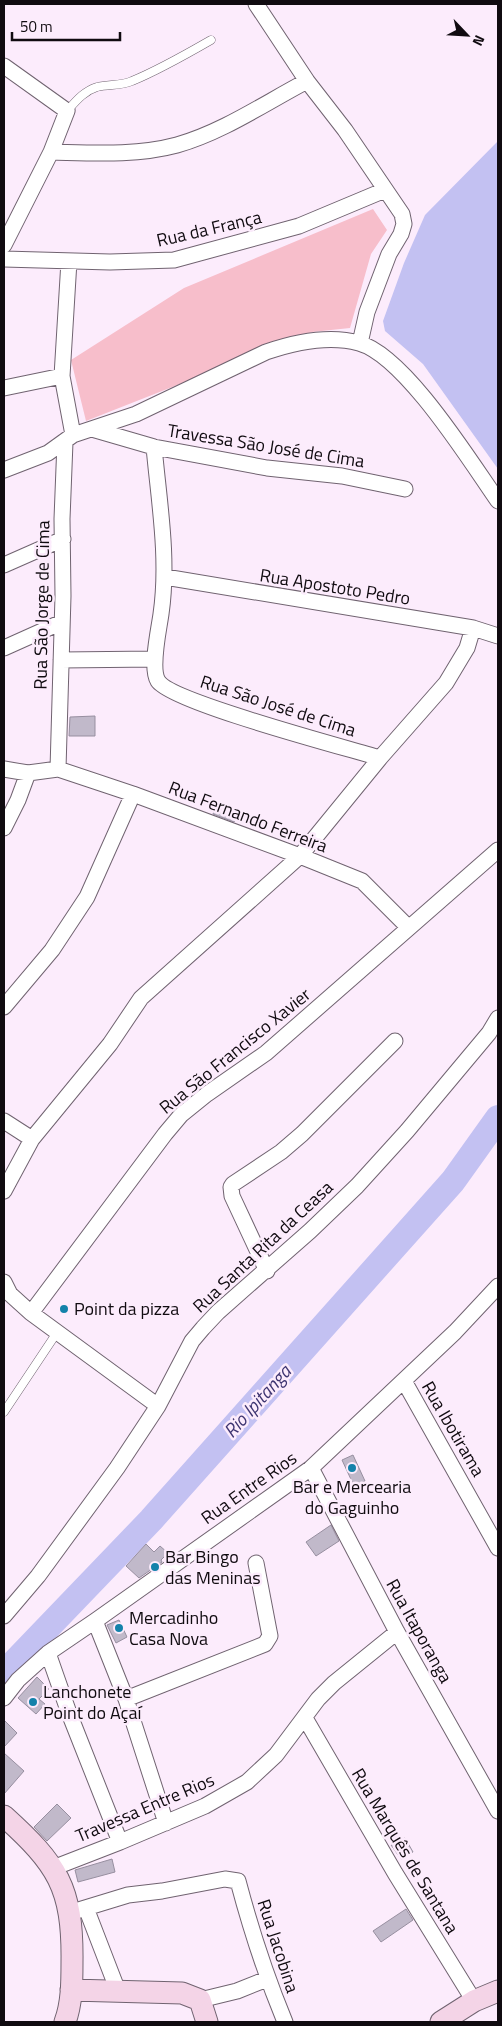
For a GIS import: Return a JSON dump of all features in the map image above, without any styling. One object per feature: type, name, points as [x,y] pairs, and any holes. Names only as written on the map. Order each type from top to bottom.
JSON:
[{"type":"street","points":[[256,4],[307,81],[345,130],[402,214],[404,224],[401,234],[389,254],[366,312],[360,343]]},
{"type":"street","points":[[4,66],[67,111],[51,152],[4,245]]},
{"type":"street","points":[[51,152],[116,153],[176,145],[219,128],[307,81]]},
{"type":"street","name":"Rua da França","points":[[4,259],[110,262],[174,260],[299,226],[385,190]]},
{"type":"street","name":"Rua São Jorge de Cima","points":[[58,769],[63,539],[69,438],[62,376],[69,261]]},
{"type":"street","points":[[4,470],[48,453],[69,438],[136,414],[266,352],[283,346],[333,339],[360,343],[374,350],[404,375],[425,399],[498,500]]},
{"type":"street","points":[[4,388],[62,376]]},
{"type":"street","name":"Travessa São José de Cima","points":[[92,429],[154,447],[267,468],[342,476],[405,489]]},
{"type":"street","points":[[61,660],[155,659],[165,577],[154,447]]},
{"type":"street","points":[[4,565],[63,539]]},
{"type":"street","name":"Rua Apostoto Pedro","points":[[165,577],[473,628],[498,636]]},
{"type":"street","points":[[4,648],[62,622]]},
{"type":"street","points":[[4,1191],[32,1139],[110,1044],[141,998],[300,856],[380,758],[446,683],[466,648],[473,628]]},
{"type":"street","name":"Rua São José de Cima","points":[[155,659],[155,675],[160,684],[165,688],[224,712],[380,758]]},
{"type":"street","points":[[4,768],[28,773],[58,769]]},
{"type":"street","name":"Rua Fernando Ferreira","points":[[58,769],[133,794],[362,881],[409,928]]},
{"type":"street","points":[[4,828],[18,800],[28,773]]},
{"type":"street","points":[[4,1007],[52,950],[87,897],[133,794]]},
{"type":"street","name":"Rua São Francisco Xavier","points":[[31,1313],[147,1157],[181,1115],[207,1094],[266,1053],[498,850]]},
{"type":"street","name":"Rua Santa Rita da Ceasa","points":[[4,1616],[64,1543],[158,1406],[192,1341],[218,1312],[267,1271],[357,1186],[427,1107],[489,1033],[498,1018]]},
{"type":"street","points":[[267,1271],[232,1196],[233,1184],[280,1152],[302,1134],[395,1041]]},
{"type":"street","points":[[4,1121],[32,1139]]},
{"type":"street","points":[[4,1282],[10,1294],[31,1313],[158,1406]]},
{"type":"street","name":"Rua Entre Rios","points":[[4,1698],[18,1680],[48,1652],[95,1621],[311,1468],[496,1294]]},
{"type":"street","name":"Rua Ibotirama","points":[[404,1381],[498,1548]]},
{"type":"street","name":"Rua Itaporanga","points":[[311,1468],[397,1632],[498,1811]]},
{"type":"street","points":[[126,1699],[265,1644],[270,1636],[256,1563]]},
{"type":"street","points":[[95,1621],[126,1699],[166,1823]]},
{"type":"street","name":"Travessa Entre Rios","points":[[53,1868],[205,1806],[247,1782],[276,1755],[318,1699],[334,1683],[397,1632]]},
{"type":"street","points":[[48,1652],[69,1713],[120,1842]]},
{"type":"street","name":"Rua Marquês de Santana","points":[[305,1718],[395,1872],[474,2001]]},
{"type":"street","points":[[4,1816],[32,1842],[53,1868],[118,1992]]},
{"type":"street","name":"Rua Jacobina","points":[[77,1911],[128,1895],[225,1879],[238,1881],[267,1979],[285,2022]]},
{"type":"street","points":[[65,2022],[72,1990],[72,1931],[77,1911]]},
{"type":"street","points":[[72,1990],[182,1993],[200,2000],[267,1979]]},
{"type":"street","points":[[441,2022],[474,2001],[498,1991]]},
{"type":"street","points":[[200,2000],[207,2022]]},
{"type":"lane","points":[[67,111],[82,95],[90,90],[97,87],[130,82],[181,58],[211,40]]},
{"type":"lane","points":[[4,1412],[58,1331]]},
{"type":"shaded area","points":[[373,209],[387,230],[371,254],[350,328],[312,332],[86,421],[71,360],[184,288]]},
{"type":"water","points":[[498,141],[498,469],[423,364],[385,331],[383,321],[404,263],[425,215]]},
{"type":"building","points":[[95,716],[95,736],[69,736],[70,717]]},
{"type":"building","points":[[217,802],[239,810],[234,822],[213,814]]},
{"type":"building","points":[[353,1455],[365,1481],[354,1486],[342,1460]]},
{"type":"building","points":[[331,1525],[339,1541],[316,1556],[306,1542]]},
{"type":"building","points":[[146,1544],[154,1552],[160,1546],[168,1553],[161,1560],[162,1562],[139,1578],[126,1566]]},
{"type":"building","points":[[119,1620],[127,1637],[116,1643],[107,1625]]},
{"type":"building","points":[[37,1677],[49,1689],[39,1699],[45,1704],[36,1714],[18,1698]]},
{"type":"building","points":[[4,1720],[17,1733],[4,1747]]},
{"type":"building","points":[[4,1753],[24,1771],[4,1794]]},
{"type":"building","points":[[57,1804],[71,1818],[47,1841],[34,1827]]},
{"type":"building","points":[[405,1838],[413,1852],[401,1859],[391,1845]]},
{"type":"building","points":[[112,1859],[115,1872],[78,1882],[75,1870]]},
{"type":"building","points":[[406,1909],[413,1920],[381,1942],[373,1931]]},
{"type":"waterway","name":"Rio Ipitanga","points":[[4,1673],[151,1520],[453,1181],[498,1118]]},
{"type":"place","name":"Point da pizza","points":[[64,1309]]},
{"type":"place","name":"Bar e Mercearia do Gaguinho","points":[[352,1468]]},
{"type":"place","name":"Bar Bingo das Meninas","points":[[155,1567]]},
{"type":"place","name":"Mercadinho Casa Nova","points":[[119,1628]]},
{"type":"place","name":"Lanchonete Point do Açaí","points":[[33,1702]]}]
